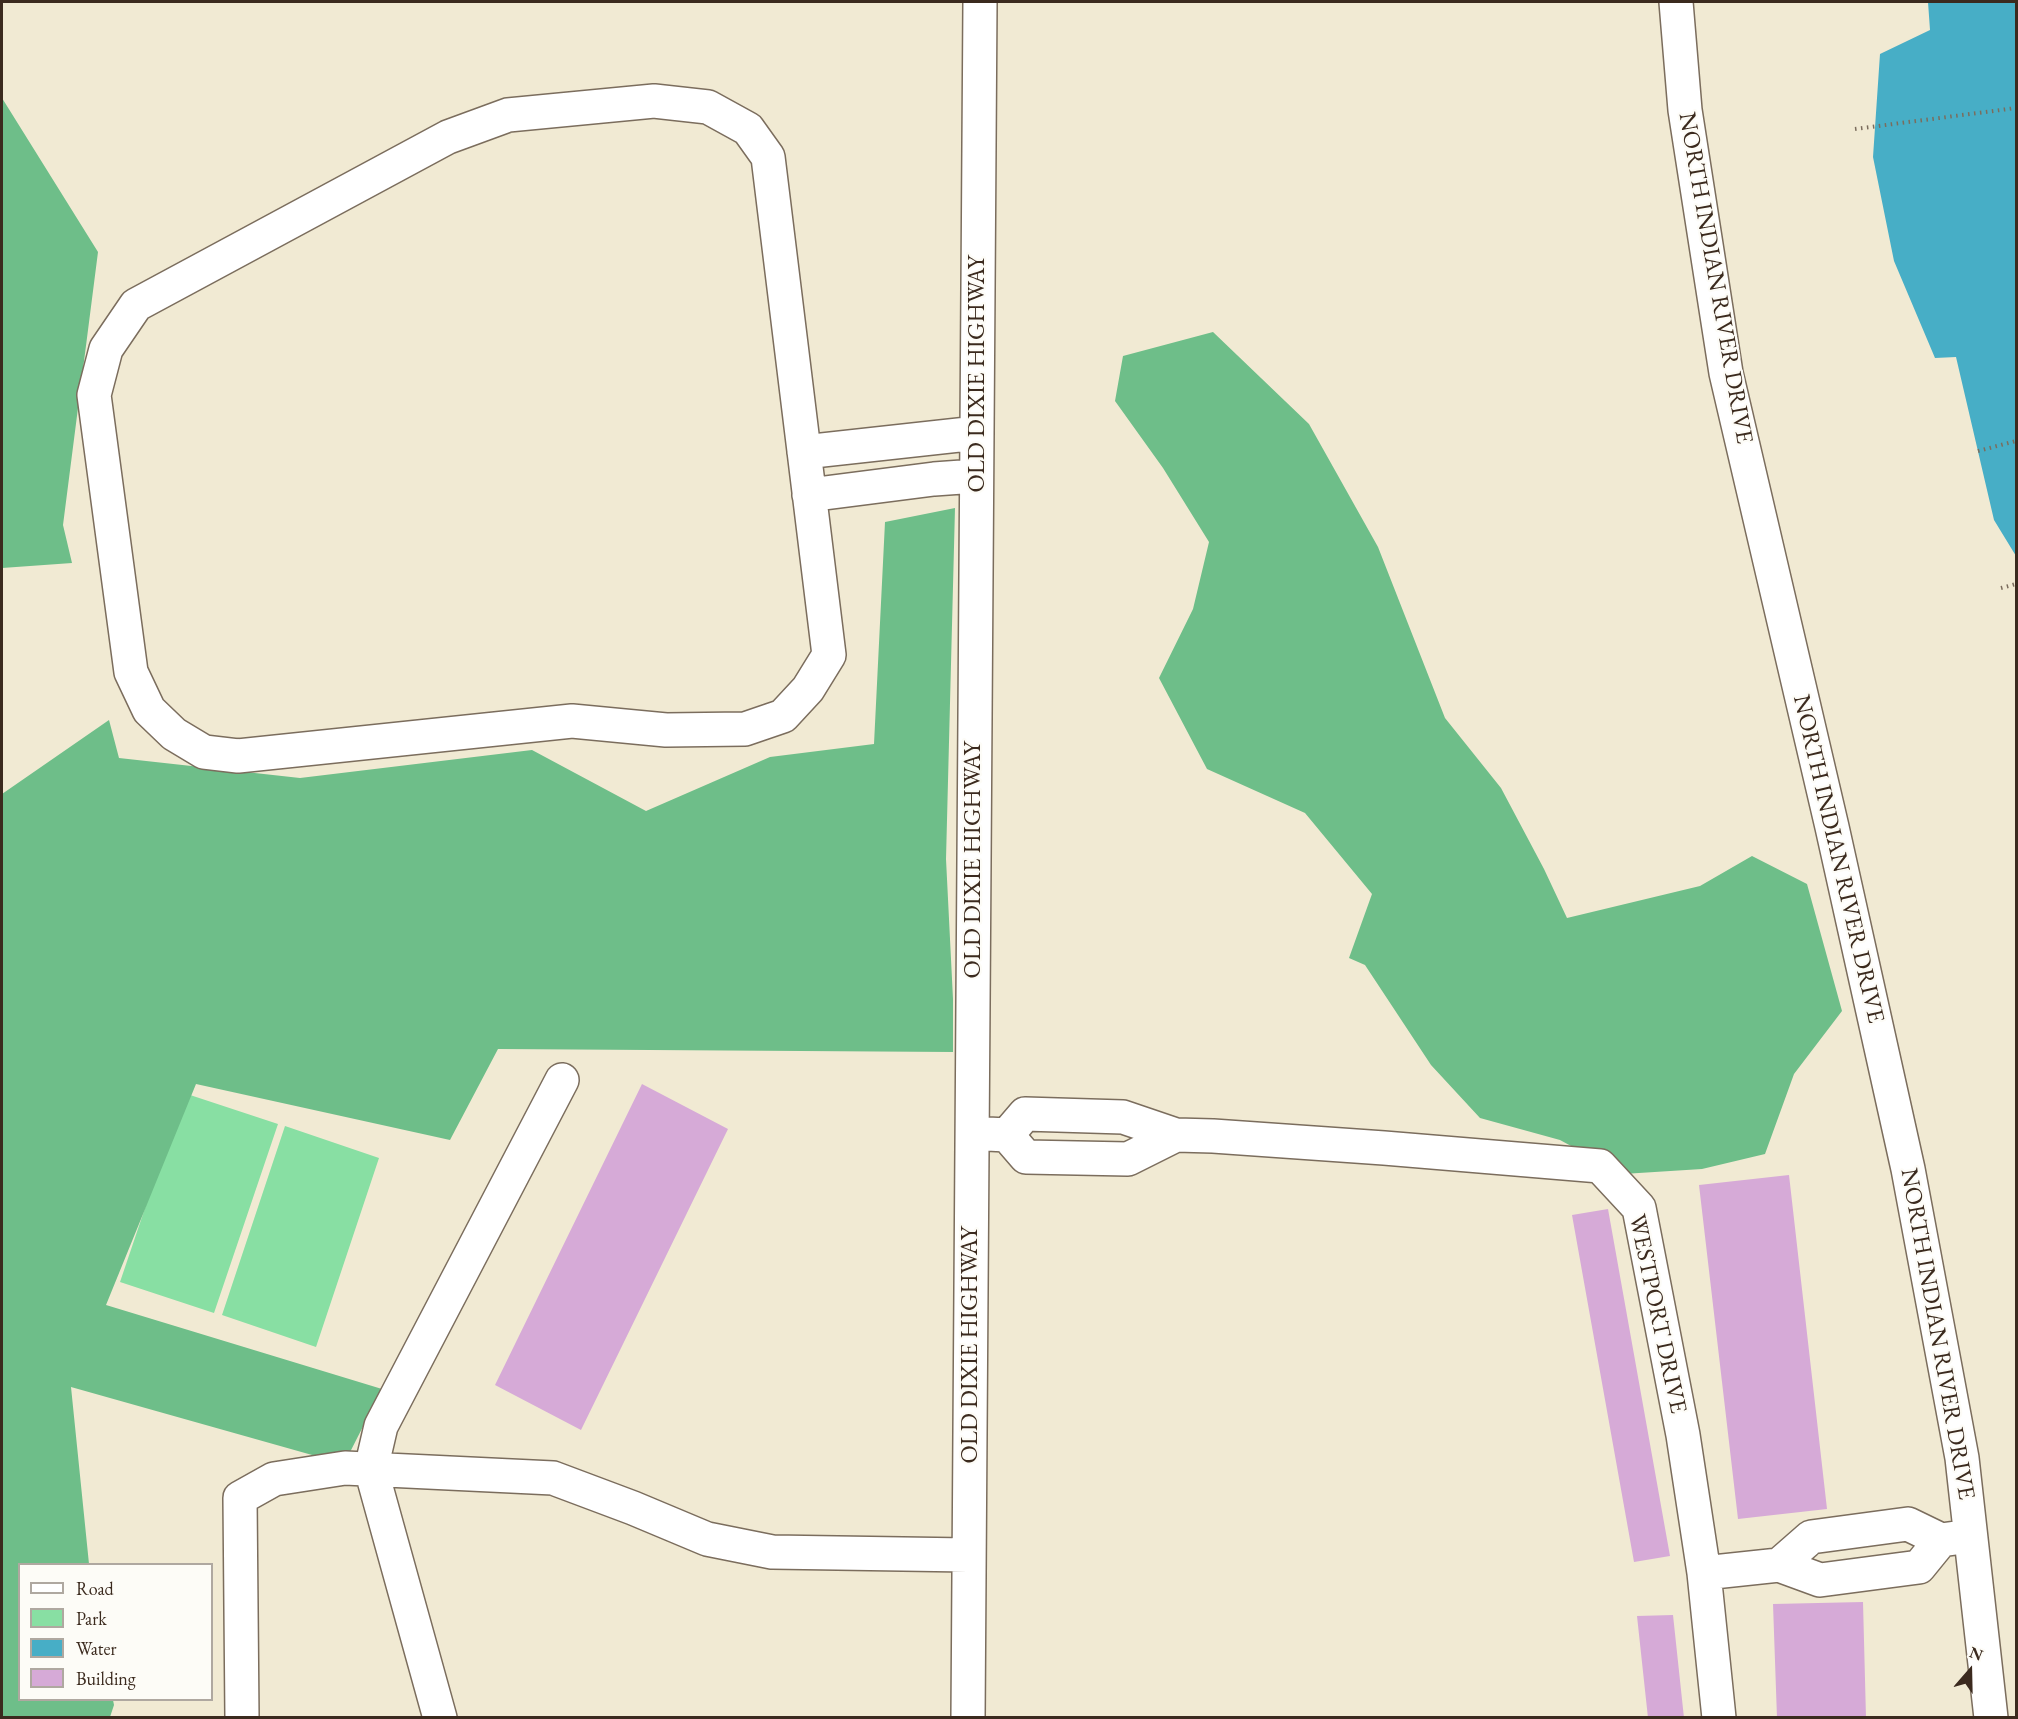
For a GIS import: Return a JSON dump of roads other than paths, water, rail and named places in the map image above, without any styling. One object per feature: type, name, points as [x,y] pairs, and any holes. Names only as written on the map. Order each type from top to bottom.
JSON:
[{"type":"street","name":"OLD DIXIE HIGHWAY","points":[[968,1718],[980,2]]},
{"type":"street","name":"NORTH INDIAN RIVER DRIVE","points":[[1676,2],[1685,110],[1726,373],[1832,826],[1908,1169],[1962,1458],[1956,1538],[1991,1718]]},
{"type":"street","points":[[654,101],[708,107],[748,129],[768,157],[804,452],[830,655],[808,689],[783,716],[746,729],[666,730],[572,721],[238,756],[204,752],[174,734],[149,710],[131,672],[94,395],[106,348],[136,305],[448,137],[508,115],[654,101]]},
{"type":"street","points":[[804,452],[977,433]]},
{"type":"street","points":[[809,495],[976,476]]},
{"type":"street","points":[[440,1718],[371,1469],[381,1426],[562,1080]]},
{"type":"street","name":"WESTPORT DRIVE","points":[[1007,1135],[1026,1114],[1123,1118],[1176,1135],[1373,1147],[1600,1166],[1639,1208],[1683,1435],[1704,1573],[1719,1718]]},
{"type":"street","points":[[1076,1116],[1076,1158]]},
{"type":"street","points":[[971,1134],[1007,1135],[1026,1157],[1128,1159],[1176,1135]]},
{"type":"street","points":[[242,1718],[240,1498],[274,1479],[345,1468],[553,1478],[707,1539],[772,1552],[968,1555]]},
{"type":"street","points":[[1779,1565],[1811,1538],[1908,1524],[1956,1538]]},
{"type":"street","points":[[1868,1530],[1875,1573]]},
{"type":"street","points":[[1704,1573],[1779,1565],[1820,1580],[1919,1567],[1956,1538]]},
{"type":"water","points":[[1928,2],[2016,2],[2016,556],[1994,520],[1956,357],[1935,358],[1894,261],[1873,157],[1880,54],[1930,30]]}]
